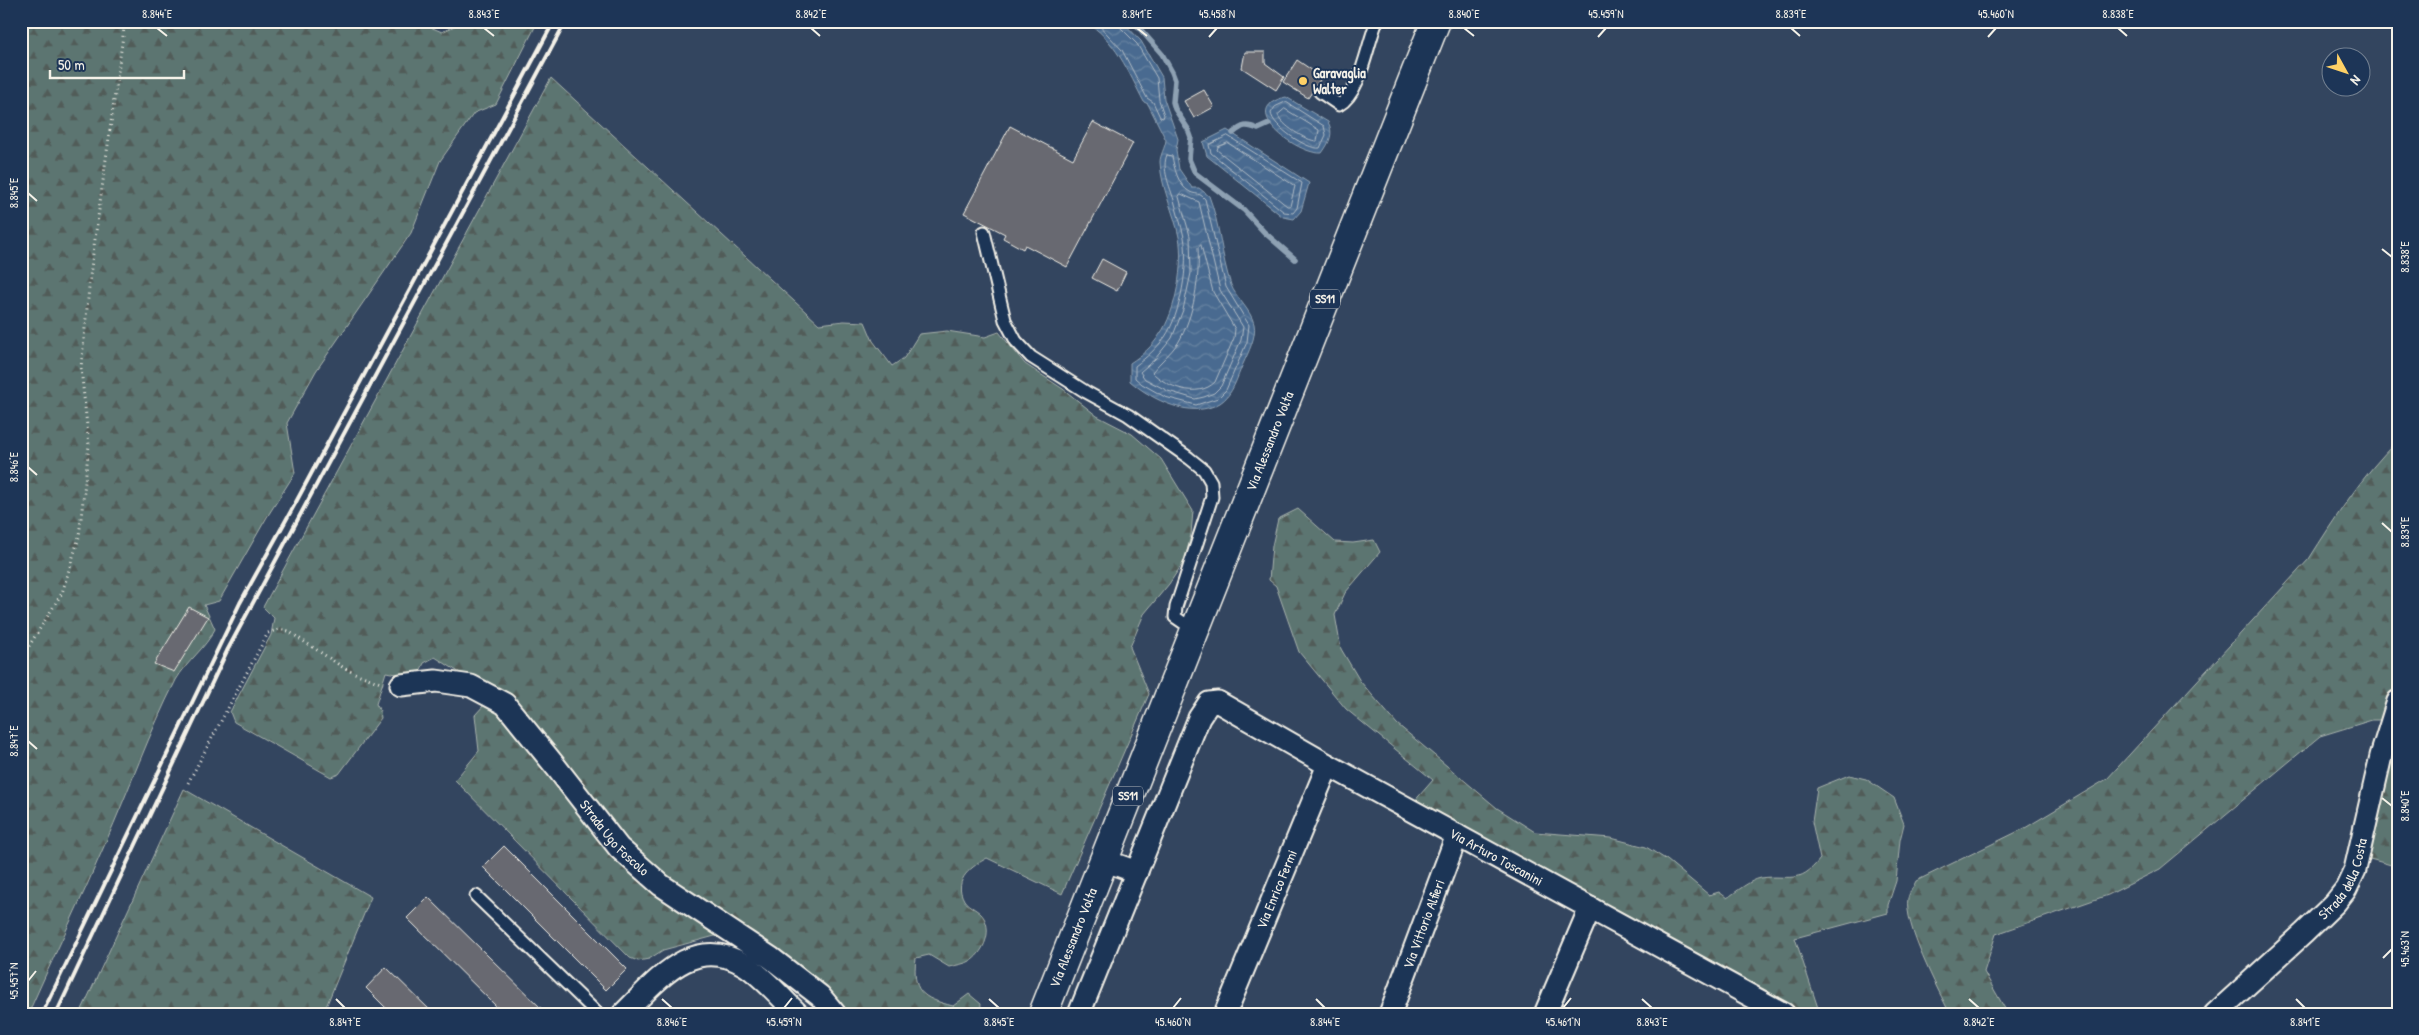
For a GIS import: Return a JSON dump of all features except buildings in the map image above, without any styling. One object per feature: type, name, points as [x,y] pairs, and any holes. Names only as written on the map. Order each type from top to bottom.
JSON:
[{"type":"main road","name":"Via Alessandro Volta","points":[[1043,1014],[1436,21]]},
{"type":"street","name":"Strada Ugo Foscolo","points":[[401,685],[436,681],[471,686],[505,704],[618,848],[661,885],[771,958],[820,996],[835,1014]]},
{"type":"street","name":"Strada della Costa","points":[[2215,1014],[2304,933],[2335,903],[2346,889],[2358,862],[2381,756],[2398,701]]},
{"type":"street","name":"Via Arturo Toscanini","points":[[1137,872],[1199,718],[1209,703],[1218,702],[1229,706],[1328,765],[1784,1014]]},
{"type":"street","name":"Via Enrico Fermi","points":[[1225,1014],[1328,765]]},
{"type":"street","name":"Via Vittorio Alfieri","points":[[1390,1014],[1457,835]]},
{"type":"street","points":[[1079,1014],[1137,872],[1104,860]]},
{"type":"street","points":[[1545,1014],[1590,908]]},
{"type":"street","points":[[623,1014],[668,971],[682,961],[703,954],[722,955],[745,965],[798,1014]]},
{"type":"lane","points":[[1320,92],[1339,105],[1348,100],[1363,66],[1370,36],[1377,21]]},
{"type":"lane","points":[[984,232],[1005,320],[1016,341],[1031,357],[1086,392],[1128,414],[1190,458],[1204,470],[1211,482],[1212,496],[1176,607],[1175,617],[1194,630]]},
{"type":"lane","points":[[476,896],[598,1014]]},
{"type":"path","points":[[21,659],[62,593],[79,537],[89,445],[81,368],[91,268],[125,21]]},
{"type":"path","points":[[188,783],[268,632],[279,629],[288,632],[347,670],[378,683],[401,685]]},
{"type":"green space","points":[[21,21],[416,21],[442,32],[465,21],[538,21],[496,104],[474,113],[440,161],[411,233],[316,371],[287,423],[295,473],[267,517],[219,601],[204,605],[215,629],[206,643],[180,673],[166,700],[96,865],[28,1014],[21,1014]]},
{"type":"green space","points":[[551,78],[819,324],[844,321],[865,322],[873,341],[892,366],[904,358],[919,334],[947,331],[985,337],[999,332],[1025,364],[1063,389],[1097,416],[1132,434],[1161,459],[1193,511],[1191,534],[1185,560],[1169,584],[1144,614],[1130,647],[1149,694],[1062,894],[987,858],[970,869],[962,880],[961,886],[964,900],[982,915],[986,923],[986,941],[980,952],[970,961],[949,967],[929,955],[916,958],[915,969],[918,986],[926,996],[953,1006],[969,994],[981,1004],[980,1014],[841,1014],[726,933],[663,950],[649,959],[638,961],[630,958],[455,780],[479,751],[475,715],[494,689],[468,678],[435,657],[424,663],[417,678],[386,672],[376,704],[381,718],[339,774],[331,777],[234,722],[230,712],[271,635],[274,618],[263,607]]},
{"type":"green space","points":[[2398,440],[2398,859],[2391,865],[2370,859],[2342,910],[2228,1014],[2204,1014],[2338,889],[2353,858],[2386,720],[2372,720],[2320,736],[2160,869],[2108,895],[1996,934],[1984,972],[2008,1014],[1950,1014],[1930,973],[1911,924],[1908,898],[1916,881],[2025,828],[2107,779],[2309,559],[2361,482]]},
{"type":"green space","points":[[1298,509],[1335,542],[1353,543],[1374,540],[1380,552],[1345,593],[1335,615],[1341,649],[1360,681],[1397,724],[1497,808],[1535,832],[1611,838],[1646,847],[1667,860],[1709,895],[1719,892],[1727,898],[1757,879],[1799,876],[1806,873],[1820,859],[1812,822],[1817,788],[1849,775],[1866,779],[1894,798],[1904,824],[1900,840],[1896,881],[1888,905],[1888,913],[1795,938],[1820,1014],[1806,1012],[1765,993],[1412,804],[1433,780],[1346,709],[1299,652],[1276,586],[1269,580],[1272,546],[1278,519]]},
{"type":"green space","points":[[184,789],[371,897],[323,1014],[80,1014]]},
{"type":"water","points":[[1084,21],[1122,21],[1141,41],[1162,77],[1164,99],[1178,139],[1176,150],[1179,169],[1192,188],[1199,188],[1209,196],[1216,218],[1231,285],[1247,309],[1254,324],[1253,339],[1234,385],[1224,400],[1209,408],[1185,409],[1173,406],[1149,395],[1130,381],[1130,363],[1154,343],[1166,325],[1174,301],[1179,274],[1179,237],[1161,172],[1160,159],[1166,140],[1148,104],[1144,102],[1127,68],[1113,46],[1095,28]]},
{"type":"water","points":[[1286,97],[1328,122],[1331,130],[1330,138],[1322,153],[1311,152],[1299,147],[1286,139],[1268,120],[1267,111],[1272,103]]},
{"type":"water","points":[[1227,130],[1309,183],[1301,211],[1294,219],[1283,217],[1207,156],[1203,142]]},
{"type":"waterway","points":[[1133,21],[1162,54],[1172,72],[1175,80],[1173,102],[1191,137],[1189,159],[1195,173],[1244,210],[1264,232],[1295,259]]},
{"type":"waterway","points":[[1233,133],[1245,126],[1258,129],[1269,124]]},
{"type":"railway","points":[[42,1014],[240,603],[554,21]]},
{"type":"railway","points":[[56,1014],[227,651],[566,21]]},
{"type":"place","name":"Garavaglia Walter","points":[[1303,81]]}]
